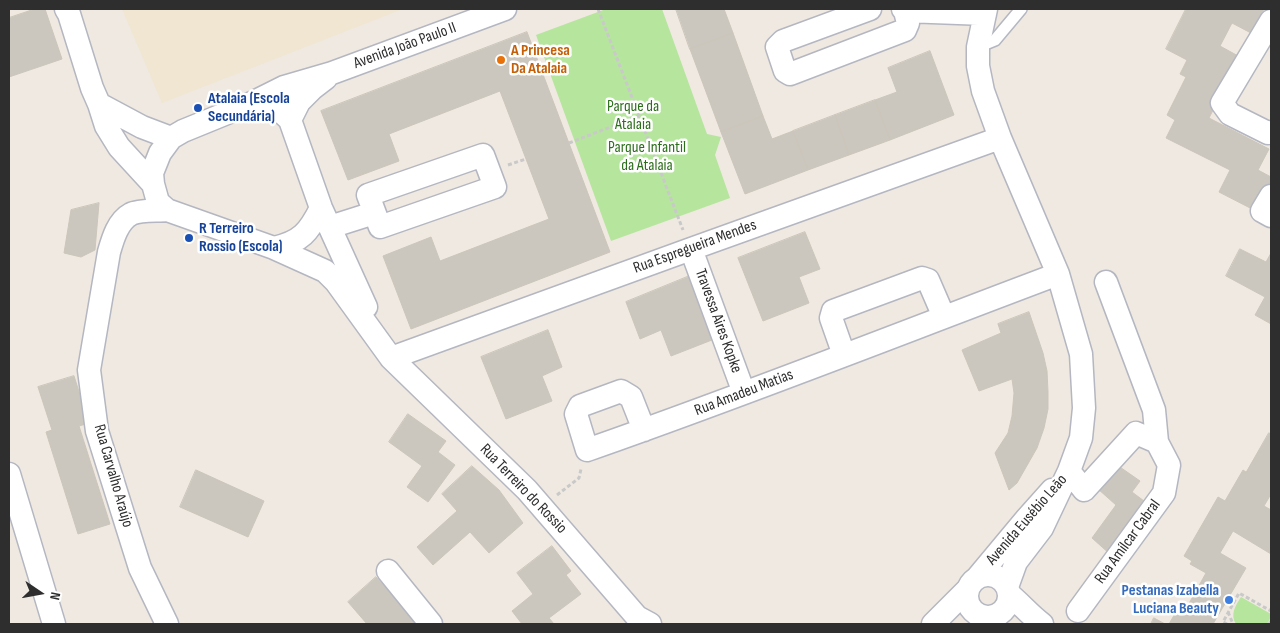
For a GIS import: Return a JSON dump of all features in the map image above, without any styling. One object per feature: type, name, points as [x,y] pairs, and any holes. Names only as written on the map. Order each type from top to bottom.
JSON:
[{"type":"street","points":[[66,9],[106,126],[119,148],[153,184]]},
{"type":"street","name":"Avenida João Paulo II","points":[[254,102],[284,88],[332,73],[506,9]]},
{"type":"street","points":[[870,9],[783,41],[777,48],[785,71],[790,74],[905,30],[908,23],[904,10],[985,12],[978,47],[978,66],[983,91],[1000,138],[1058,274],[1081,354],[1084,408],[1081,438],[1069,471],[1084,490],[1136,433],[1157,442]]},
{"type":"street","points":[[1271,21],[1222,103],[1230,114],[1268,133],[1271,132]]},
{"type":"street","name":"Avenida João Paulo II","points":[[290,120],[300,102],[313,88],[332,73]]},
{"type":"street","points":[[326,217],[290,120],[269,103],[254,102],[183,131],[171,138],[160,153],[152,173],[158,202],[167,210],[274,248],[289,245],[302,236],[314,221],[326,217],[374,214]]},
{"type":"street","points":[[100,104],[142,127],[171,138]]},
{"type":"street","name":"Rua Espregueira Mendes","points":[[391,358],[1000,138]]},
{"type":"street","points":[[483,155],[494,187],[380,227],[374,214],[368,195],[483,155]]},
{"type":"street","points":[[1271,196],[1262,211],[1271,216]]},
{"type":"street","name":"Rua Carvalho Araújo","points":[[167,210],[131,214],[121,224],[113,237],[89,370],[97,431],[140,568],[167,624]]},
{"type":"street","name":"Rua Terreiro do Rossio","points":[[326,217],[350,273],[391,358]]},
{"type":"street","name":"Rua Terreiro do Rossio","points":[[274,248],[325,271],[336,282],[391,358],[528,490],[638,622]]},
{"type":"street","name":"Travessa Aires Kopke","points":[[691,249],[744,393]]},
{"type":"street","name":"Rua Amadeu Matias","points":[[587,450],[744,393],[1058,274]]},
{"type":"street","points":[[844,355],[831,318],[833,311],[922,278],[928,280],[944,317]]},
{"type":"street","name":"Rua Amílcar Cabral","points":[[1078,611],[1164,493],[1169,465],[1157,442],[1154,410],[1106,282]]},
{"type":"street","points":[[587,450],[576,414],[580,406],[621,391],[631,397],[644,430]]},
{"type":"street","name":"Avenida Eusébio Leão","points":[[933,624],[972,583],[1069,471]]},
{"type":"street","name":"Avenida Eusébio Leão","points":[[1008,591],[1016,562],[1042,528],[1069,471]]},
{"type":"street","points":[[9,474],[54,624]]},
{"type":"street","points":[[388,571],[431,624]]},
{"type":"street","points":[[1015,624],[986,620],[974,613],[967,602],[966,595],[972,583],[983,575],[997,577],[1003,581],[1008,591],[1030,615],[1042,624]]},
{"type":"street","points":[[986,620],[1001,613],[1005,608],[1008,602],[1008,591]]},
{"type":"lane","points":[[978,47],[996,40],[1021,9]]},
{"type":"path","points":[[598,9],[691,249]]},
{"type":"path","points":[[569,143],[639,116]]},
{"type":"path","points":[[543,507],[579,478],[587,450]]},
{"type":"path","points":[[1227,624],[1223,622],[1239,593],[1270,610],[1271,604]]},
{"type":"path","points":[[1228,612],[1233,624]]},
{"type":"shaded area","points":[[122,9],[403,9],[162,103]]},
{"type":"green space","name":"Parque da Atalaia","points":[[606,9],[662,9],[707,134],[721,137],[715,155],[730,198],[611,241],[536,35]]},
{"type":"green space","points":[[1241,597],[1271,614],[1267,624],[1236,624],[1233,614]]},
{"type":"building","points":[[35,9],[45,9],[62,59],[9,77],[9,18]]},
{"type":"building","points":[[676,9],[724,9],[733,33],[690,49]]},
{"type":"building","points":[[1186,9],[1264,9],[1251,33],[1232,23],[1220,46],[1240,57],[1209,118],[1269,149],[1258,170],[1271,177],[1271,183],[1256,211],[1219,192],[1230,170],[1166,138],[1175,120],[1167,115],[1186,77],[1180,74],[1187,60],[1166,49]]},
{"type":"building","points":[[527,32],[610,252],[411,329],[383,256],[431,237],[440,261],[549,219],[500,91],[389,134],[399,161],[348,180],[321,111]]},
{"type":"building","points":[[733,33],[763,116],[721,132],[690,49]]},
{"type":"building","points":[[930,51],[954,115],[890,140],[875,100],[897,92],[888,68]]},
{"type":"building","points":[[875,100],[890,140],[849,155],[835,115]]},
{"type":"building","points":[[835,115],[849,155],[808,170],[793,131]]},
{"type":"building","points":[[763,116],[772,139],[793,131],[808,170],[745,194],[721,132]]},
{"type":"building","points":[[99,203],[95,250],[81,257],[64,253],[71,210]]},
{"type":"building","points":[[805,232],[820,269],[799,277],[809,303],[763,321],[738,258]]},
{"type":"building","points":[[1240,249],[1266,262],[1271,253],[1271,324],[1255,315],[1265,297],[1226,276]]},
{"type":"building","points":[[692,275],[717,338],[671,356],[661,330],[640,339],[626,302]]},
{"type":"building","points":[[1029,312],[1047,371],[1048,409],[1037,448],[1017,483],[1009,490],[995,453],[1008,433],[1012,416],[1014,393],[1012,379],[979,391],[962,350],[1001,333],[998,324]]},
{"type":"building","points":[[548,330],[562,367],[542,376],[552,401],[506,419],[481,357]]},
{"type":"building","points":[[74,376],[89,423],[79,426],[110,524],[78,534],[46,432],[52,430],[38,387]]},
{"type":"building","points":[[408,414],[446,441],[438,452],[455,465],[428,502],[407,487],[422,466],[389,442]]},
{"type":"building","points":[[1269,433],[1271,434],[1271,494],[1264,506],[1271,510],[1271,554],[1233,531],[1220,553],[1246,568],[1213,624],[1169,624],[1176,612],[1182,616],[1206,573],[1190,564],[1192,561],[1184,556],[1218,497],[1225,501],[1243,470],[1246,472]]},
{"type":"building","points":[[1117,465],[1140,481],[1132,492],[1148,504],[1111,555],[1092,538],[1116,505],[1098,489]]},
{"type":"building","points":[[472,466],[499,490],[523,523],[489,553],[470,532],[433,565],[417,547],[457,511],[442,494]]},
{"type":"building","points":[[196,470],[264,501],[248,537],[180,507]]},
{"type":"building","points":[[552,546],[571,571],[566,575],[581,594],[549,618],[554,624],[522,624],[512,611],[533,594],[517,573]]},
{"type":"building","points":[[376,577],[418,624],[367,624],[348,602]]},
{"type":"building","points":[[1154,618],[1165,624],[1151,624]]},
{"type":"place","name":"A Princesa Da Atalaia","points":[[501,60]]},
{"type":"place","name":"Atalaia (Escola Secundária)","points":[[198,108]]},
{"type":"place","name":"R Terreiro Rossio (Escola)","points":[[189,238]]},
{"type":"place","name":"Pestanas Izabella Luciana Beauty","points":[[1229,600]]},
{"type":"park label","name":"Parque Infantil da Atalaia","points":[[647,157]]}]
